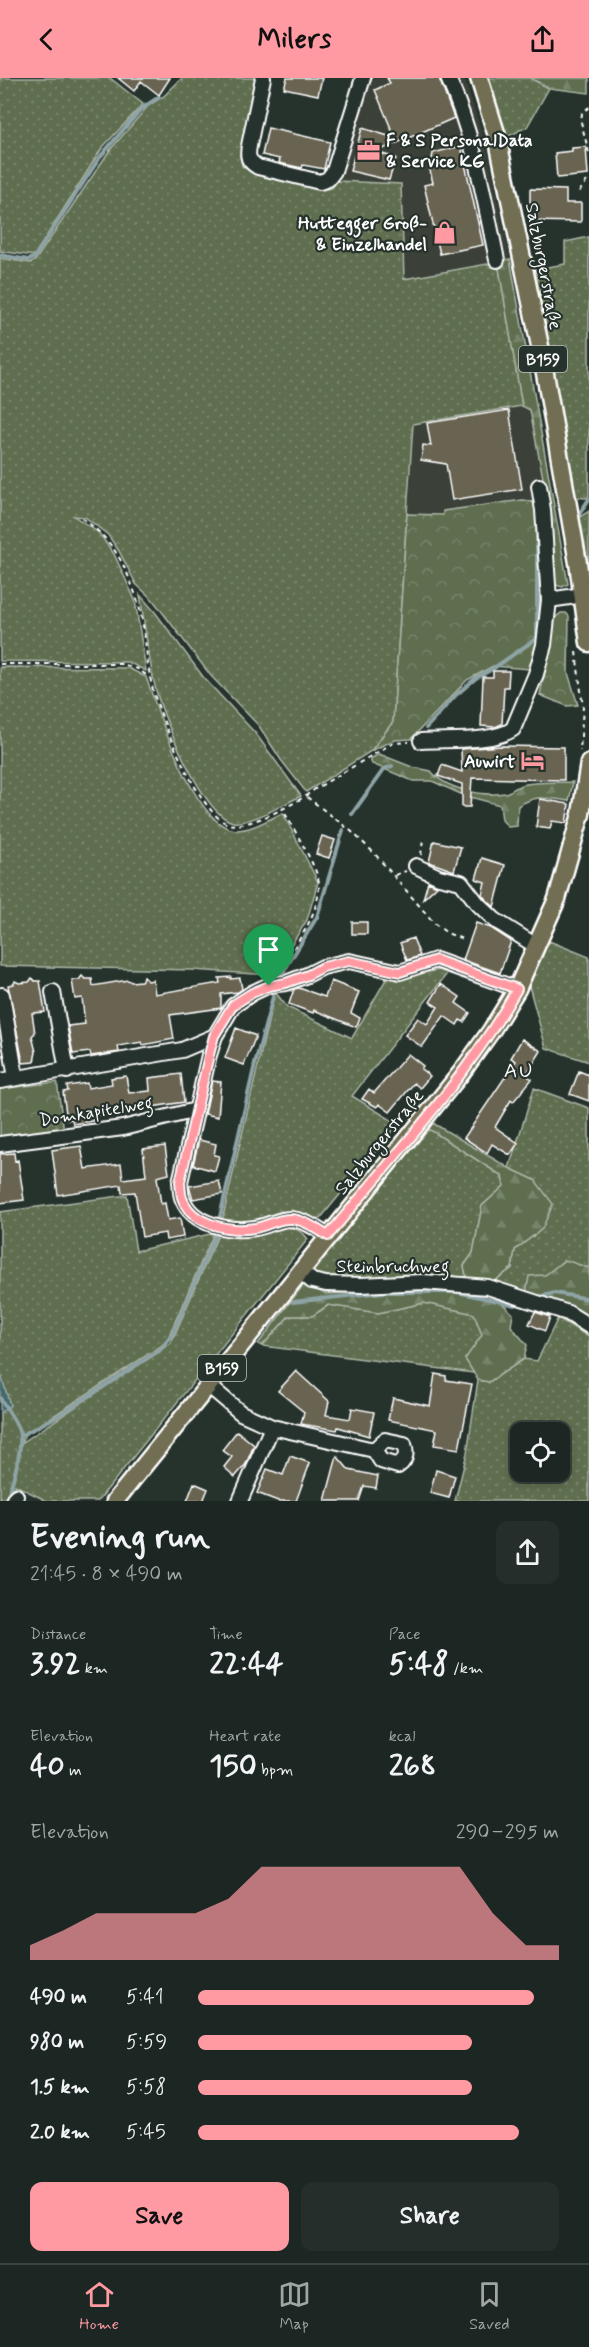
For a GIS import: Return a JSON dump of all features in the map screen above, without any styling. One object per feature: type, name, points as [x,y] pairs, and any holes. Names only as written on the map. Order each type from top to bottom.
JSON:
[{"type":"main road","name":"Salzburgerstraße","points":[[479,78],[497,136],[542,356],[583,595],[582,647]]},
{"type":"main road","name":"Salzburgerstraße","points":[[115,1501],[305,1275],[328,1236],[461,1073],[496,1024],[517,989],[557,899],[585,815],[584,762]]},
{"type":"street","points":[[263,78],[247,156],[250,162],[258,167],[320,182],[328,179],[334,171],[363,78]]},
{"type":"street","points":[[448,78],[463,111],[470,134],[497,260]]},
{"type":"street","points":[[421,741],[492,737],[506,734],[513,729],[536,674],[544,645],[549,600],[543,510],[539,486]]},
{"type":"street","points":[[549,600],[583,595]]},
{"type":"street","points":[[416,866],[439,877],[461,882],[478,904],[495,920],[536,946]]},
{"type":"street","points":[[328,1236],[306,1223],[290,1219],[255,1228],[218,1226],[196,1218],[188,1210],[182,1198],[180,1182],[214,1036],[233,1005],[269,986],[286,983],[323,967],[349,961],[400,972],[436,960],[517,989]]},
{"type":"street","points":[[53,992],[68,1071]]},
{"type":"street","points":[[2,995],[16,1078]]},
{"type":"street","points":[[0,1081],[182,1050],[214,1036]]},
{"type":"street","name":"Domkapitelweg","points":[[0,1144],[123,1128],[196,1110]]},
{"type":"street","name":"Steinbruchweg","points":[[305,1275],[326,1284],[423,1281],[488,1287],[567,1313],[589,1326]]},
{"type":"street","points":[[210,1387],[241,1413],[272,1427],[374,1450]]},
{"type":"street","points":[[240,1501],[272,1427]]},
{"type":"path","points":[[589,107],[582,113],[581,122],[589,153]]},
{"type":"path","points":[[579,192],[589,178]]},
{"type":"path","points":[[82,518],[103,534],[110,543],[130,580],[137,599],[150,678],[168,732],[199,795],[225,824],[234,826],[249,823],[282,808],[393,743],[421,741]]},
{"type":"path","points":[[582,647],[584,762]]},
{"type":"path","points":[[0,664],[122,664],[150,678]]},
{"type":"path","points":[[306,796],[351,831],[374,853],[435,924],[447,933],[465,940]]},
{"type":"path","points":[[269,986],[309,923],[317,899],[319,881],[282,808]]},
{"type":"shaded area","points":[[370,78],[464,78],[486,143],[510,259],[404,279],[401,184],[337,181]]},
{"type":"shaded area","points":[[522,406],[530,410],[548,504],[443,512],[443,515],[407,514],[413,424]]},
{"type":"green space","points":[[0,78],[110,78],[143,104],[102,148],[34,256],[0,251]]},
{"type":"green space","points":[[182,78],[258,78],[240,155],[242,166],[250,171],[321,189],[332,188],[337,181],[401,184],[404,279],[498,262],[522,406],[413,424],[393,722],[371,751],[306,792],[281,760],[259,726],[211,676],[153,600],[136,584],[108,535],[85,517],[74,516],[99,533],[114,554],[135,600],[146,671],[128,662],[0,661],[0,258],[30,263],[35,261],[110,150],[148,106],[164,96]]},
{"type":"green space","points":[[486,78],[530,78],[549,88],[527,127],[505,138]]},
{"type":"green space","points":[[530,78],[589,78],[589,93],[549,88]]},
{"type":"green space","points":[[589,237],[589,496],[586,498],[574,497],[535,269],[565,264],[565,242]]},
{"type":"green space","points":[[510,259],[568,584],[562,587],[556,585],[551,571],[548,504],[530,410],[522,406],[498,262]]},
{"type":"green space","points":[[523,500],[533,502],[537,506],[538,519],[540,629],[530,669],[493,666],[467,680],[411,739],[394,740],[371,751],[393,722],[407,514],[443,515],[443,511]]},
{"type":"green space","points":[[589,511],[589,590],[578,518]]},
{"type":"green space","points":[[140,595],[204,678],[256,734],[301,796],[258,817],[240,822],[233,822],[222,816],[209,802],[185,763],[159,700],[150,664]]},
{"type":"green space","points":[[561,613],[569,616],[568,673],[578,705],[567,706],[540,695],[555,618]]},
{"type":"green space","points":[[0,667],[128,668],[146,677],[180,766],[206,810],[221,824],[236,830],[254,826],[283,813],[318,882],[307,920],[272,975],[192,970],[0,966]]},
{"type":"green space","points":[[379,754],[412,767],[431,771],[445,783],[476,793],[505,793],[528,784],[573,782],[569,801],[542,798],[525,802],[518,806],[517,826],[508,827],[502,820],[500,805],[463,795],[432,781],[413,781],[372,764],[370,759]]},
{"type":"green space","points":[[549,941],[589,957],[589,1062],[546,1048],[529,986]]},
{"type":"green space","points":[[438,970],[449,971],[352,1096],[398,1124],[319,1220],[299,1213],[281,1211],[251,1222],[222,1221],[275,992],[287,1007],[352,1038],[389,974],[406,977]]},
{"type":"green space","points":[[57,1082],[64,1131],[0,1140],[0,1089]]},
{"type":"green space","points":[[534,1088],[589,1108],[589,1268],[564,1260],[526,1293],[493,1282],[512,1268],[515,1250],[542,1229],[535,1180],[509,1168]]},
{"type":"green space","points":[[431,1122],[509,1168],[535,1180],[553,1204],[542,1229],[515,1250],[512,1268],[493,1282],[467,1280],[464,1266],[473,1253],[482,1206],[504,1186],[502,1176],[429,1129]]},
{"type":"green space","points":[[429,1129],[502,1176],[504,1186],[482,1206],[473,1253],[464,1266],[467,1280],[360,1283],[313,1277],[310,1272]]},
{"type":"green space","points":[[127,1195],[136,1251],[214,1233],[167,1340],[24,1435],[23,1442],[171,1343],[219,1233],[247,1235],[287,1227],[302,1232],[308,1239],[98,1501],[47,1501],[15,1485],[8,1501],[0,1501],[0,1413],[10,1405],[0,1372],[0,1212]]},
{"type":"green space","points":[[565,1260],[589,1268],[589,1337],[558,1318],[526,1293],[529,1276],[545,1275]]},
{"type":"green space","points":[[304,1284],[325,1294],[396,1289],[458,1291],[500,1301],[513,1314],[511,1326],[527,1345],[524,1359],[489,1382],[478,1380],[465,1359],[482,1335],[474,1314],[424,1303],[378,1313],[328,1305],[312,1316],[289,1316],[262,1346],[258,1344]]},
{"type":"green space","points":[[424,1303],[474,1313],[482,1335],[466,1359],[474,1373],[262,1346],[289,1316],[312,1316],[329,1305],[378,1313]]},
{"type":"green space","points":[[558,1318],[589,1337],[589,1501],[455,1501],[467,1453],[478,1380],[489,1382],[524,1359],[537,1361]]},
{"type":"water","points":[[0,1372],[10,1405],[0,1413]]},
{"type":"building","points":[[118,78],[170,78],[159,95],[141,81],[134,91]]},
{"type":"building","points":[[287,78],[322,78],[318,95],[284,88]]},
{"type":"building","points":[[387,78],[439,78],[454,118],[376,152],[396,158],[389,180],[350,171],[362,128],[395,138],[375,90],[390,83]]},
{"type":"building","points":[[268,128],[330,142],[324,169],[303,165],[302,168],[279,163],[280,159],[262,155]]},
{"type":"building","points":[[461,146],[483,245],[440,254],[424,185],[433,183],[430,170],[433,153]]},
{"type":"building","points":[[586,147],[588,175],[557,178],[555,153]]},
{"type":"building","points":[[530,189],[566,190],[566,203],[581,203],[581,222],[530,221]]},
{"type":"building","points":[[509,410],[522,489],[452,500],[446,464],[421,460],[423,445],[431,446],[427,423]]},
{"type":"building","points":[[493,671],[509,671],[508,687],[504,687],[502,724],[495,727],[481,726],[483,677],[493,677]]},
{"type":"building","points":[[502,746],[564,747],[564,780],[472,778],[470,807],[462,807],[462,784],[438,776],[442,765],[462,772],[461,749]]},
{"type":"building","points":[[540,799],[569,804],[566,823],[552,821],[550,829],[536,827]]},
{"type":"building","points":[[322,836],[335,840],[329,858],[316,854]]},
{"type":"building","points":[[434,841],[461,847],[454,871],[429,862]]},
{"type":"building","points":[[482,858],[505,865],[494,907],[482,895],[485,882],[476,879]]},
{"type":"building","points":[[428,882],[437,886],[423,899]]},
{"type":"building","points":[[352,922],[367,922],[367,934],[352,934]]},
{"type":"building","points":[[476,923],[491,928],[511,941],[500,973],[463,960]]},
{"type":"building","points":[[413,938],[420,956],[407,960],[400,943]]},
{"type":"building","points":[[82,976],[85,979],[92,979],[93,986],[128,980],[141,981],[144,977],[148,981],[153,980],[155,994],[220,983],[219,978],[231,977],[231,979],[240,978],[242,989],[238,992],[221,994],[221,1008],[170,1015],[174,1039],[143,1045],[142,1042],[118,1046],[119,1052],[91,1056],[90,1052],[73,1054],[68,1026],[85,1024],[82,998],[75,999],[72,980],[79,980]]},
{"type":"building","points":[[32,978],[40,981],[45,1012],[32,1013],[35,1033],[32,1036],[36,1052],[34,1062],[23,1063],[8,985],[14,984],[15,981],[29,982]]},
{"type":"building","points":[[331,981],[359,992],[351,1013],[360,1018],[356,1027],[314,1010],[313,1013],[289,1004],[294,989],[299,988],[325,997]]},
{"type":"building","points":[[441,984],[460,997],[456,1003],[470,1013],[464,1022],[460,1020],[457,1025],[444,1016],[422,1047],[405,1035],[418,1018],[427,1024],[438,1007],[430,1002]]},
{"type":"building","points":[[236,1028],[256,1036],[244,1065],[225,1058]]},
{"type":"building","points":[[522,1039],[541,1051],[526,1075],[532,1079],[513,1102],[511,1100],[495,1127],[518,1143],[510,1155],[492,1144],[487,1153],[464,1138],[516,1061],[511,1058]]},
{"type":"building","points":[[408,1054],[423,1066],[421,1069],[430,1076],[420,1088],[414,1083],[390,1112],[379,1104],[377,1107],[362,1099],[369,1089],[374,1093]]},
{"type":"building","points":[[579,1071],[589,1075],[589,1101],[570,1094]]},
{"type":"building","points":[[181,1074],[184,1102],[92,1116],[93,1121],[73,1124],[72,1119],[67,1120],[63,1092],[68,1091],[67,1086],[87,1083],[88,1088],[112,1084],[111,1078],[126,1076],[129,1093],[150,1091],[149,1078]]},
{"type":"building","points":[[212,1081],[221,1082],[218,1117],[205,1114]]},
{"type":"building","points":[[199,1140],[216,1144],[214,1155],[219,1156],[215,1171],[193,1165]]},
{"type":"building","points":[[81,1146],[85,1169],[121,1164],[123,1179],[146,1176],[143,1149],[165,1146],[169,1174],[157,1177],[161,1204],[165,1203],[168,1220],[180,1218],[183,1237],[166,1240],[165,1233],[142,1237],[135,1192],[122,1193],[121,1185],[58,1195],[52,1150]]},
{"type":"building","points":[[14,1153],[15,1161],[18,1160],[24,1200],[0,1203],[0,1154]]},
{"type":"building","points":[[219,1181],[222,1194],[193,1199],[189,1186]]},
{"type":"building","points":[[535,1312],[550,1317],[545,1331],[529,1324]]},
{"type":"building","points":[[296,1371],[329,1401],[326,1415],[350,1419],[352,1408],[374,1412],[369,1436],[338,1427],[337,1430],[301,1424],[304,1412],[278,1391]]},
{"type":"building","points":[[435,1374],[446,1376],[446,1380],[472,1384],[459,1449],[434,1445],[437,1430],[388,1420],[393,1398],[430,1406]]},
{"type":"building","points":[[237,1431],[254,1445],[246,1464],[235,1477],[224,1467],[232,1457],[222,1450]]},
{"type":"building","points":[[290,1456],[310,1463],[296,1501],[278,1501],[257,1493],[267,1469],[283,1475]]},
{"type":"building","points":[[337,1456],[349,1470],[378,1476],[376,1488],[364,1486],[359,1501],[325,1501]]},
{"type":"building","points":[[436,1470],[455,1476],[449,1498],[430,1493]]},
{"type":"building","points":[[194,1483],[208,1489],[203,1501],[187,1501]]},
{"type":"waterway","points":[[0,255],[28,260],[34,258],[100,157],[141,109],[159,97]]},
{"type":"waterway","points":[[580,513],[589,499]]},
{"type":"waterway","points":[[426,728],[456,695],[476,678],[537,638],[537,531]]},
{"type":"waterway","points":[[352,814],[384,769],[392,766]]},
{"type":"waterway","points":[[279,979],[317,917],[343,830]]},
{"type":"waterway","points":[[20,1436],[61,1414],[160,1350],[171,1337],[216,1234],[255,1064],[275,989]]},
{"type":"waterway","points":[[293,1302],[383,1292],[457,1292],[515,1305]]},
{"type":"waterway","points":[[538,1297],[555,1293],[589,1299]]},
{"type":"waterway","points":[[0,1398],[15,1422],[20,1438],[17,1466],[6,1501]]},
{"type":"place","name":"F & S PersonalData & Service KG","points":[[368,150]]},
{"type":"place","name":"Huttegger Groß- & Einzelhandel","points":[[445,233]]},
{"type":"place","name":"Auwirt","points":[[533,761]]},
{"type":"district","name":"AU","points":[[519,1070]]},
{"type":"route","points":[[436,960],[517,989],[506,1009],[461,1073],[328,1236],[306,1223],[290,1219],[255,1228],[212,1224],[196,1218],[188,1210],[182,1198],[180,1182],[214,1036],[233,1005],[269,986],[286,983],[323,967],[349,961],[400,972],[416,969],[436,960]]}]
